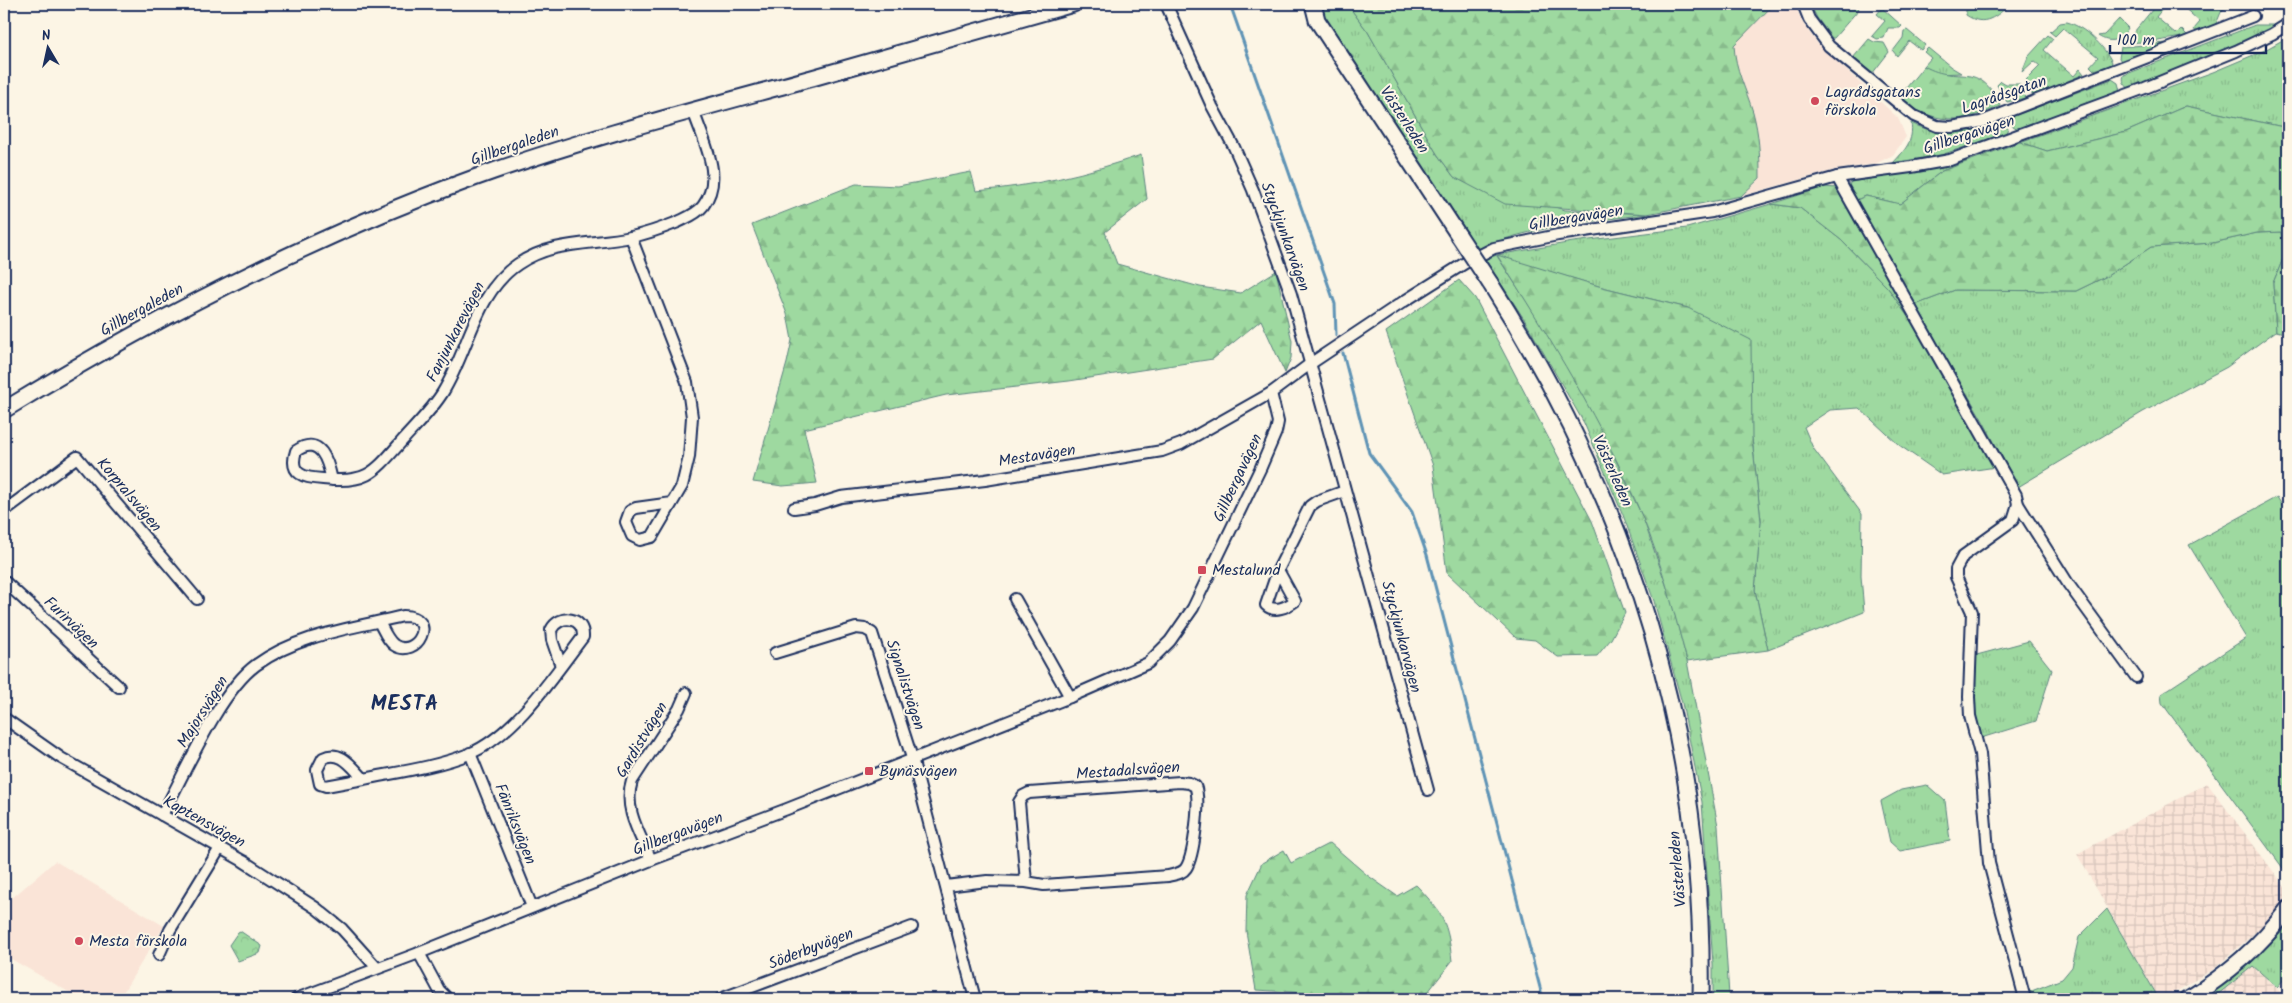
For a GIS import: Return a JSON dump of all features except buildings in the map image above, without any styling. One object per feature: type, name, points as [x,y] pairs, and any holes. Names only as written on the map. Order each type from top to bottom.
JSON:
[{"type":"street","name":"Gillbergaleden","points":[[4,410],[92,357],[199,299],[314,244],[474,178],[693,110],[1073,4]]},
{"type":"street","name":"Styckjunkarvägen","points":[[1166,4],[1212,106],[1234,147],[1253,190],[1291,294],[1428,790]]},
{"type":"street","name":"Västerleden","points":[[1302,4],[1309,14],[1317,20]]},
{"type":"street","name":"Västerleden","points":[[1313,4],[1317,20],[1536,356],[1585,452],[1619,533],[1651,626],[1672,710],[1692,824],[1699,893],[1701,999]]},
{"type":"street","name":"Lagrådsgatan","points":[[1803,4],[1809,19],[1829,46],[1900,108],[1924,122],[1951,127],[1981,122],[2253,16]]},
{"type":"street","name":"Gillbergavägen","points":[[296,999],[419,953],[651,860],[787,809],[1070,697],[1148,663],[1158,655],[1193,608],[1276,432],[1277,413],[1271,393],[1310,364],[1465,263],[1494,248],[1558,235],[1712,212],[1837,177],[1930,164],[1972,153],[2145,88],[2236,51],[2272,34],[2288,24]]},
{"type":"street","name":"Fanjunkarevägen","points":[[332,480],[354,480],[370,475],[429,412],[443,393],[489,295],[505,274],[530,256],[544,251],[576,244],[631,237],[689,217],[701,208],[710,195],[713,169],[693,110]]},
{"type":"street","points":[[1837,177],[2016,495],[2018,504],[2069,585],[2136,677]]},
{"type":"street","points":[[631,237],[687,382],[692,418],[689,457],[682,486],[672,503],[652,537],[640,540],[632,536],[626,522],[630,511],[636,508],[672,503]]},
{"type":"street","name":"Mestavägen","points":[[794,508],[815,505],[841,497],[985,480],[1162,452],[1181,444],[1271,393]]},
{"type":"street","name":"Korpralsvägen","points":[[4,511],[77,457],[197,599]]},
{"type":"street","points":[[1278,570],[1310,506],[1317,501],[1345,491]]},
{"type":"street","points":[[2018,504],[2012,520],[1962,556],[1956,569],[1956,577],[1972,612],[1970,716],[1980,754],[1989,863],[2025,999]]},
{"type":"street","name":"Furirvägen","points":[[4,580],[120,687]]},
{"type":"street","points":[[1015,599],[1070,697]]},
{"type":"street","name":"Majorsvägen","points":[[162,815],[222,704],[250,671],[270,656],[300,642],[321,635],[379,622]]},
{"type":"street","name":"Signalistvägen","points":[[775,653],[856,628],[865,629],[872,633],[912,758]]},
{"type":"street","points":[[364,779],[436,763],[470,753],[490,741],[527,709],[561,666]]},
{"type":"street","name":"Gardistvägen","points":[[651,860],[630,812],[629,792],[632,781],[678,709],[686,693]]},
{"type":"street","name":"Kaptensvägen","points":[[4,718],[61,758],[220,848],[316,908],[357,943],[376,968]]},
{"type":"street","name":"Fänriksvägen","points":[[470,753],[532,907]]},
{"type":"street","points":[[912,758],[975,999]]},
{"type":"street","name":"Mestadalsvägen","points":[[946,886],[987,881],[1044,884],[1168,876],[1181,873],[1186,867],[1197,818],[1199,800],[1195,786],[1190,783],[1180,782],[1036,792],[1023,796],[1019,802],[1026,882]]},
{"type":"street","points":[[159,955],[170,930],[220,848]]},
{"type":"street","points":[[2188,999],[2228,973],[2266,938],[2288,910]]},
{"type":"street","name":"Söderbyvägen","points":[[720,999],[912,927]]},
{"type":"street","points":[[419,953],[439,990],[448,999]]},
{"type":"shaded area","name":"Lagrådsgatans förskola","points":[[1774,4],[1795,4],[1802,22],[1818,44],[1898,118],[1906,137],[1893,155],[1875,164],[1835,170],[1741,196],[1760,178],[1752,111],[1735,62],[1734,44]]},
{"type":"shaded area","points":[[2207,783],[2288,891],[2288,897],[2260,928],[2215,968],[2164,999],[2159,999],[2077,854]]},
{"type":"shaded area","name":"Mesta förskola","points":[[55,861],[164,926],[119,999],[81,999],[4,955],[4,905]]},
{"type":"shaded area","points":[[2253,966],[2288,999],[2212,999]]},
{"type":"green space","points":[[1319,4],[1347,4],[1368,32],[1437,154],[1454,177],[1565,210],[1647,214],[1540,230],[1498,241],[1478,249],[1325,17]]},
{"type":"green space","points":[[1347,4],[1774,4],[1734,45],[1739,71],[1757,128],[1760,178],[1741,196],[1647,214],[1505,204],[1454,177],[1437,154],[1368,32]]},
{"type":"green space","points":[[1810,4],[1857,4],[1859,9],[1832,38],[1817,18]]},
{"type":"green space","points":[[1966,4],[2011,4],[1990,19],[1979,20],[1966,15]]},
{"type":"green space","points":[[2157,4],[2163,8],[2156,17],[2176,34],[2181,29],[2188,36],[2158,41],[2125,43]]},
{"type":"green space","points":[[2180,4],[2222,4],[2225,7],[2228,4],[2237,4],[2222,10],[2216,24],[2196,32],[2194,29],[2200,22]]},
{"type":"green space","points":[[1882,8],[1902,26],[1900,28],[1888,28],[1884,38],[1877,39],[1872,36],[1885,21],[1877,14]]},
{"type":"green space","points":[[2119,19],[2128,28],[2122,36],[2115,40],[2107,40],[2098,36],[2104,35]]},
{"type":"green space","points":[[2060,23],[2074,24],[2093,38],[2109,56],[2112,62],[2111,65],[2094,70],[2090,66],[2098,57],[2063,28],[2055,36],[2050,32]]},
{"type":"green space","points":[[2255,25],[2279,25],[2245,43],[2129,88],[2124,82],[2124,75]]},
{"type":"green space","points":[[1907,30],[1925,45],[1921,50],[1909,41],[1897,56],[1893,51],[1903,38],[1904,31]]},
{"type":"green space","points":[[2048,35],[2053,39],[2044,50],[2074,76],[2080,69],[2084,74],[2033,96],[2025,81],[2040,66],[2034,61],[2022,72],[2028,57]]},
{"type":"green space","points":[[2288,37],[2288,128],[2186,106],[2126,132],[2047,151],[2020,142],[2213,72],[2263,51]]},
{"type":"green space","points":[[1869,39],[1874,42],[1884,43],[1889,52],[1872,74],[1853,58]]},
{"type":"green space","points":[[2167,43],[2121,61],[2119,58],[2121,47]]},
{"type":"green space","points":[[1928,48],[1961,73],[1937,74],[1924,66],[1931,58],[1924,52]]},
{"type":"green space","points":[[1924,66],[1947,74],[1967,76],[1984,82],[2001,106],[1973,116],[1948,119],[1936,117],[1911,107],[1898,98]]},
{"type":"green space","points":[[2112,79],[2118,83],[2120,91],[2018,129],[2013,126],[2011,117]]},
{"type":"green space","points":[[2001,81],[2006,84],[2019,84],[2023,89],[2025,98],[2007,102],[1997,85]]},
{"type":"green space","points":[[2186,106],[2288,128],[2288,334],[2276,331],[2273,283],[2285,254],[2281,232],[2257,233],[2212,243],[2151,247],[2107,276],[2076,291],[1955,290],[1915,305],[1854,201],[1866,196],[1900,204],[1942,171],[2020,142],[2047,151],[2126,132]]},
{"type":"green space","points":[[2003,121],[2006,122],[2008,128],[2006,133],[1941,155],[1893,163],[1910,140],[1911,123],[1923,128],[1946,133],[1979,129]]},
{"type":"green space","points":[[1141,155],[1147,199],[1105,232],[1117,264],[1200,287],[1241,293],[1276,271],[1292,341],[1291,358],[1285,373],[1261,320],[1213,359],[1069,381],[946,395],[804,429],[817,483],[783,486],[753,482],[792,340],[787,314],[752,225],[856,184],[898,186],[971,172],[976,191],[1060,178]]},
{"type":"green space","points":[[1969,161],[1942,171],[1900,204],[1866,196],[1854,201],[1847,187],[1851,182]]},
{"type":"green space","points":[[1824,187],[1838,188],[1869,239],[1913,324],[1888,288],[1841,240],[1800,208],[1771,204]]},
{"type":"green space","points":[[1771,204],[1800,208],[1841,240],[1888,288],[1913,324],[1996,467],[1942,475],[1899,445],[1859,408],[1830,410],[1804,427],[1813,448],[1862,514],[1861,576],[1864,612],[1768,650],[1755,590],[1761,521],[1752,438],[1688,308],[1602,287],[1497,256],[1546,331],[1595,416],[1643,518],[1671,599],[1687,661],[1718,826],[1729,996],[1772,999],[1713,999],[1713,964],[1702,802],[1682,703],[1654,601],[1623,515],[1584,423],[1524,319],[1485,259],[1497,255],[1573,242],[1687,228]]},
{"type":"green space","points":[[2281,232],[2285,254],[2273,283],[2276,331],[2227,367],[2143,412],[2018,487],[1983,421],[1915,305],[1955,290],[2076,291],[2107,276],[2151,247],[2212,243],[2257,233]]},
{"type":"green space","points":[[1497,255],[1602,287],[1688,308],[1751,340],[1752,438],[1761,521],[1755,590],[1768,650],[1687,661],[1656,552],[1627,482],[1575,383]]},
{"type":"green space","points":[[1459,280],[1475,298],[1592,521],[1625,613],[1611,639],[1597,656],[1558,657],[1535,640],[1516,638],[1447,573],[1433,466],[1386,332]]},
{"type":"green space","points":[[2277,497],[2288,515],[2288,875],[2162,703],[2161,694],[2246,638],[2189,545]]},
{"type":"green space","points":[[2029,641],[2052,670],[2036,721],[1981,738],[1974,714],[1973,656]]},
{"type":"green space","points":[[1927,785],[1945,801],[1950,841],[1900,851],[1890,842],[1881,801],[1901,790]]},
{"type":"green space","points":[[1330,843],[1367,875],[1397,896],[1416,885],[1443,919],[1452,961],[1428,992],[1418,999],[1348,999],[1325,994],[1256,990],[1246,931],[1247,895],[1262,863],[1284,850],[1291,863]]},
{"type":"green space","points":[[2107,909],[2159,999],[2030,999],[2029,992],[2062,979],[2072,967],[2079,937]]},
{"type":"green space","points":[[2288,926],[2288,975],[2277,987],[2253,966],[2212,999],[2204,999],[2249,965]]},
{"type":"green space","points":[[240,931],[262,946],[260,953],[238,961],[229,945]]},
{"type":"waterway","points":[[1230,4],[1335,304],[1336,335]]},
{"type":"waterway","points":[[1343,353],[1369,453],[1412,512],[1427,555],[1543,999]]},
{"type":"place","name":"Lagrådsgatans förskola","points":[[1815,101]]},
{"type":"place","name":"Mestalund","points":[[1202,570]]},
{"type":"place","name":"Bynäsvägen","points":[[869,771]]},
{"type":"place","name":"Mesta förskola","points":[[79,941]]},
{"type":"district","name":"MESTA","points":[[405,704]]}]
